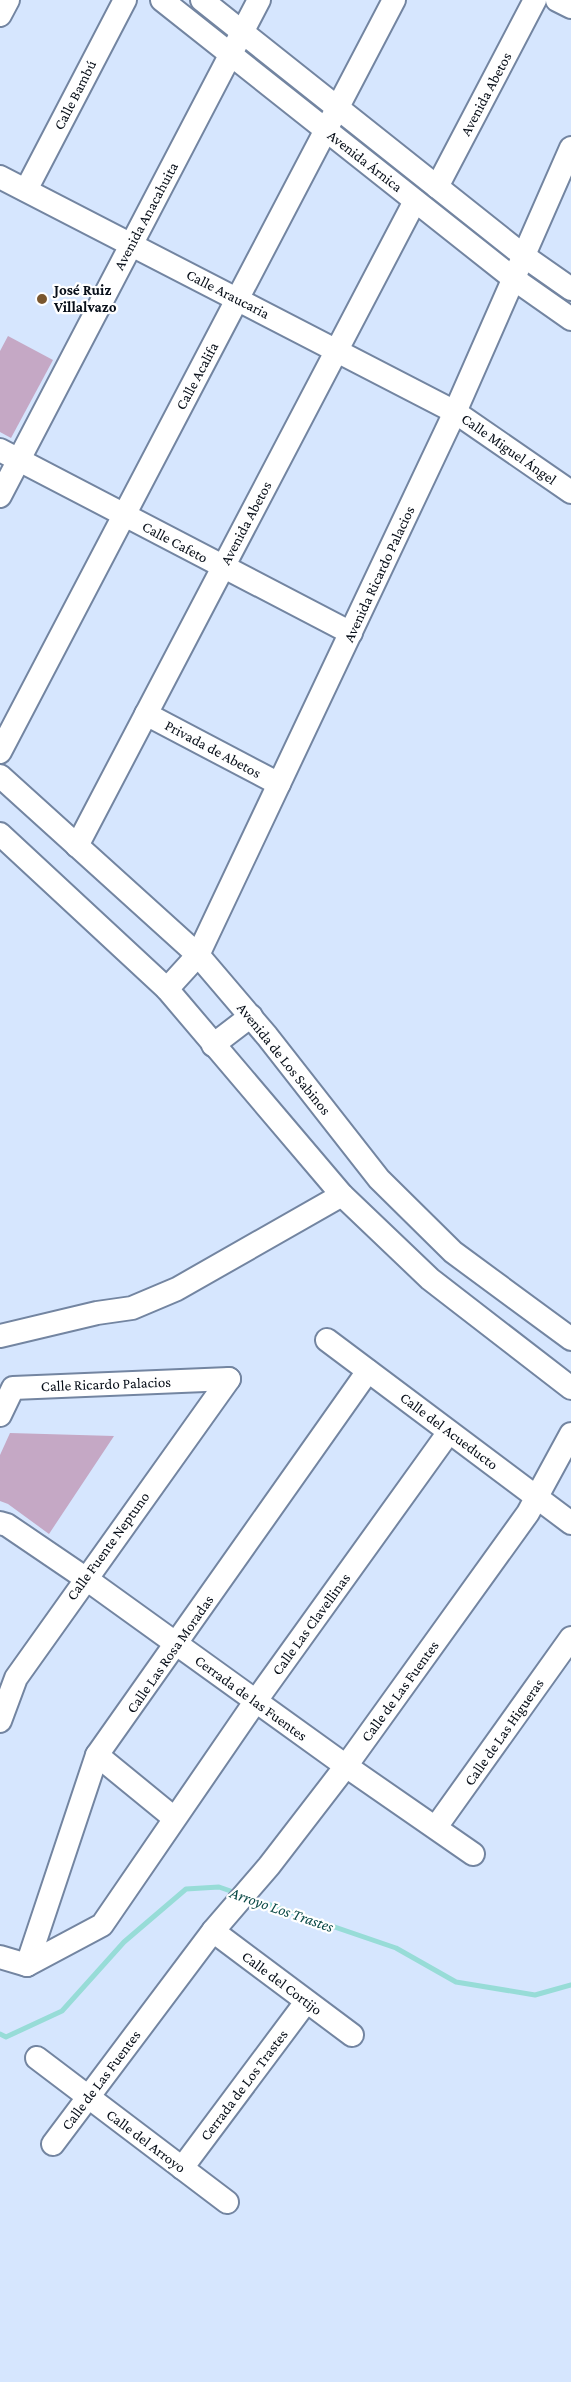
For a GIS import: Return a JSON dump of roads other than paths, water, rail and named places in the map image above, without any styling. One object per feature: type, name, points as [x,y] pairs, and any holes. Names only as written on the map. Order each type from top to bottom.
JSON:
[{"type":"street","points":[[0,15],[8,0]]},
{"type":"street","name":"Calle Bambú","points":[[26,190],[125,0]]},
{"type":"street","name":"Avenida Árnica","points":[[162,0],[514,279],[571,319]]},
{"type":"street","name":"Avenida Árnica","points":[[202,0],[524,256],[571,289]]},
{"type":"street","name":"Avenida Anacahuita","points":[[0,496],[9,455],[132,244],[259,0]]},
{"type":"street","name":"Calle Acalifa","points":[[0,752],[394,0]]},
{"type":"street","name":"Avenida Abetos","points":[[437,187],[535,0]]},
{"type":"street","points":[[558,0],[571,7]]},
{"type":"street","name":"Avenida Ricardo Palacios","points":[[167,988],[198,954],[456,412],[571,148]]},
{"type":"street","name":"Calle Araucaria","points":[[0,177],[456,412]]},
{"type":"street","name":"Avenida Abetos","points":[[77,846],[416,201]]},
{"type":"street","name":"Calle Miguel Ángel","points":[[456,412],[568,481]]},
{"type":"street","name":"Calle Cafeto","points":[[9,455],[351,633]]},
{"type":"street","name":"Privada de Abetos","points":[[146,714],[279,784]]},
{"type":"street","name":"Avenida de Los Sabinos","points":[[0,776],[198,954],[251,1016],[379,1179],[453,1252],[571,1339]]},
{"type":"street","points":[[0,834],[167,988],[342,1195],[430,1279],[571,1388]]},
{"type":"street","points":[[213,1045],[251,1016]]},
{"type":"street","points":[[0,1336],[98,1313],[132,1308],[177,1289],[342,1195]]},
{"type":"street","name":"Calle del Acueducto","points":[[327,1340],[449,1431],[535,1503],[571,1523]]},
{"type":"street","name":"Calle Las Rosa Moradas","points":[[27,1965],[97,1755],[368,1371]]},
{"type":"street","name":"Calle Ricardo Palacios","points":[[0,1415],[13,1388],[229,1379]]},
{"type":"street","name":"Calle Fuente Neptuno","points":[[0,1721],[16,1678],[85,1578],[229,1379]]},
{"type":"street","name":"Calle Las Clavellinas","points":[[27,1965],[102,1924],[255,1702],[449,1431]]},
{"type":"street","points":[[535,1503],[571,1434]]},
{"type":"street","points":[[535,1503],[571,1466]]},
{"type":"street","name":"Calle de Las Fuentes","points":[[53,2144],[213,1931],[239,1904],[346,1766],[535,1503]]},
{"type":"street","name":"Cerrada de las Fuentes","points":[[0,1523],[7,1525],[85,1578],[255,1702],[474,1854]]},
{"type":"street","name":"Calle de Las Higueras","points":[[436,1827],[571,1638]]},
{"type":"street","points":[[97,1755],[174,1818]]},
{"type":"street","name":"Calle del Cortijo","points":[[213,1931],[352,2035]]},
{"type":"street","points":[[0,1957],[27,1965]]},
{"type":"street","name":"Cerrada de Los Trastes","points":[[182,2168],[306,2002]]},
{"type":"street","name":"Calle del Arroyo","points":[[37,2058],[227,2202]]},
{"type":"waterway","name":"Arroyo Los Trastes","points":[[0,2034],[6,2037],[62,2011],[124,1942],[186,1889],[219,1887],[239,1894]]},
{"type":"waterway","name":"Arroyo Los Trastes","points":[[250,1898],[396,1948],[456,1982],[535,1995],[571,1985]]},
{"type":"place","name":"José Ruiz Villalvazo","points":[[42,299]]}]
